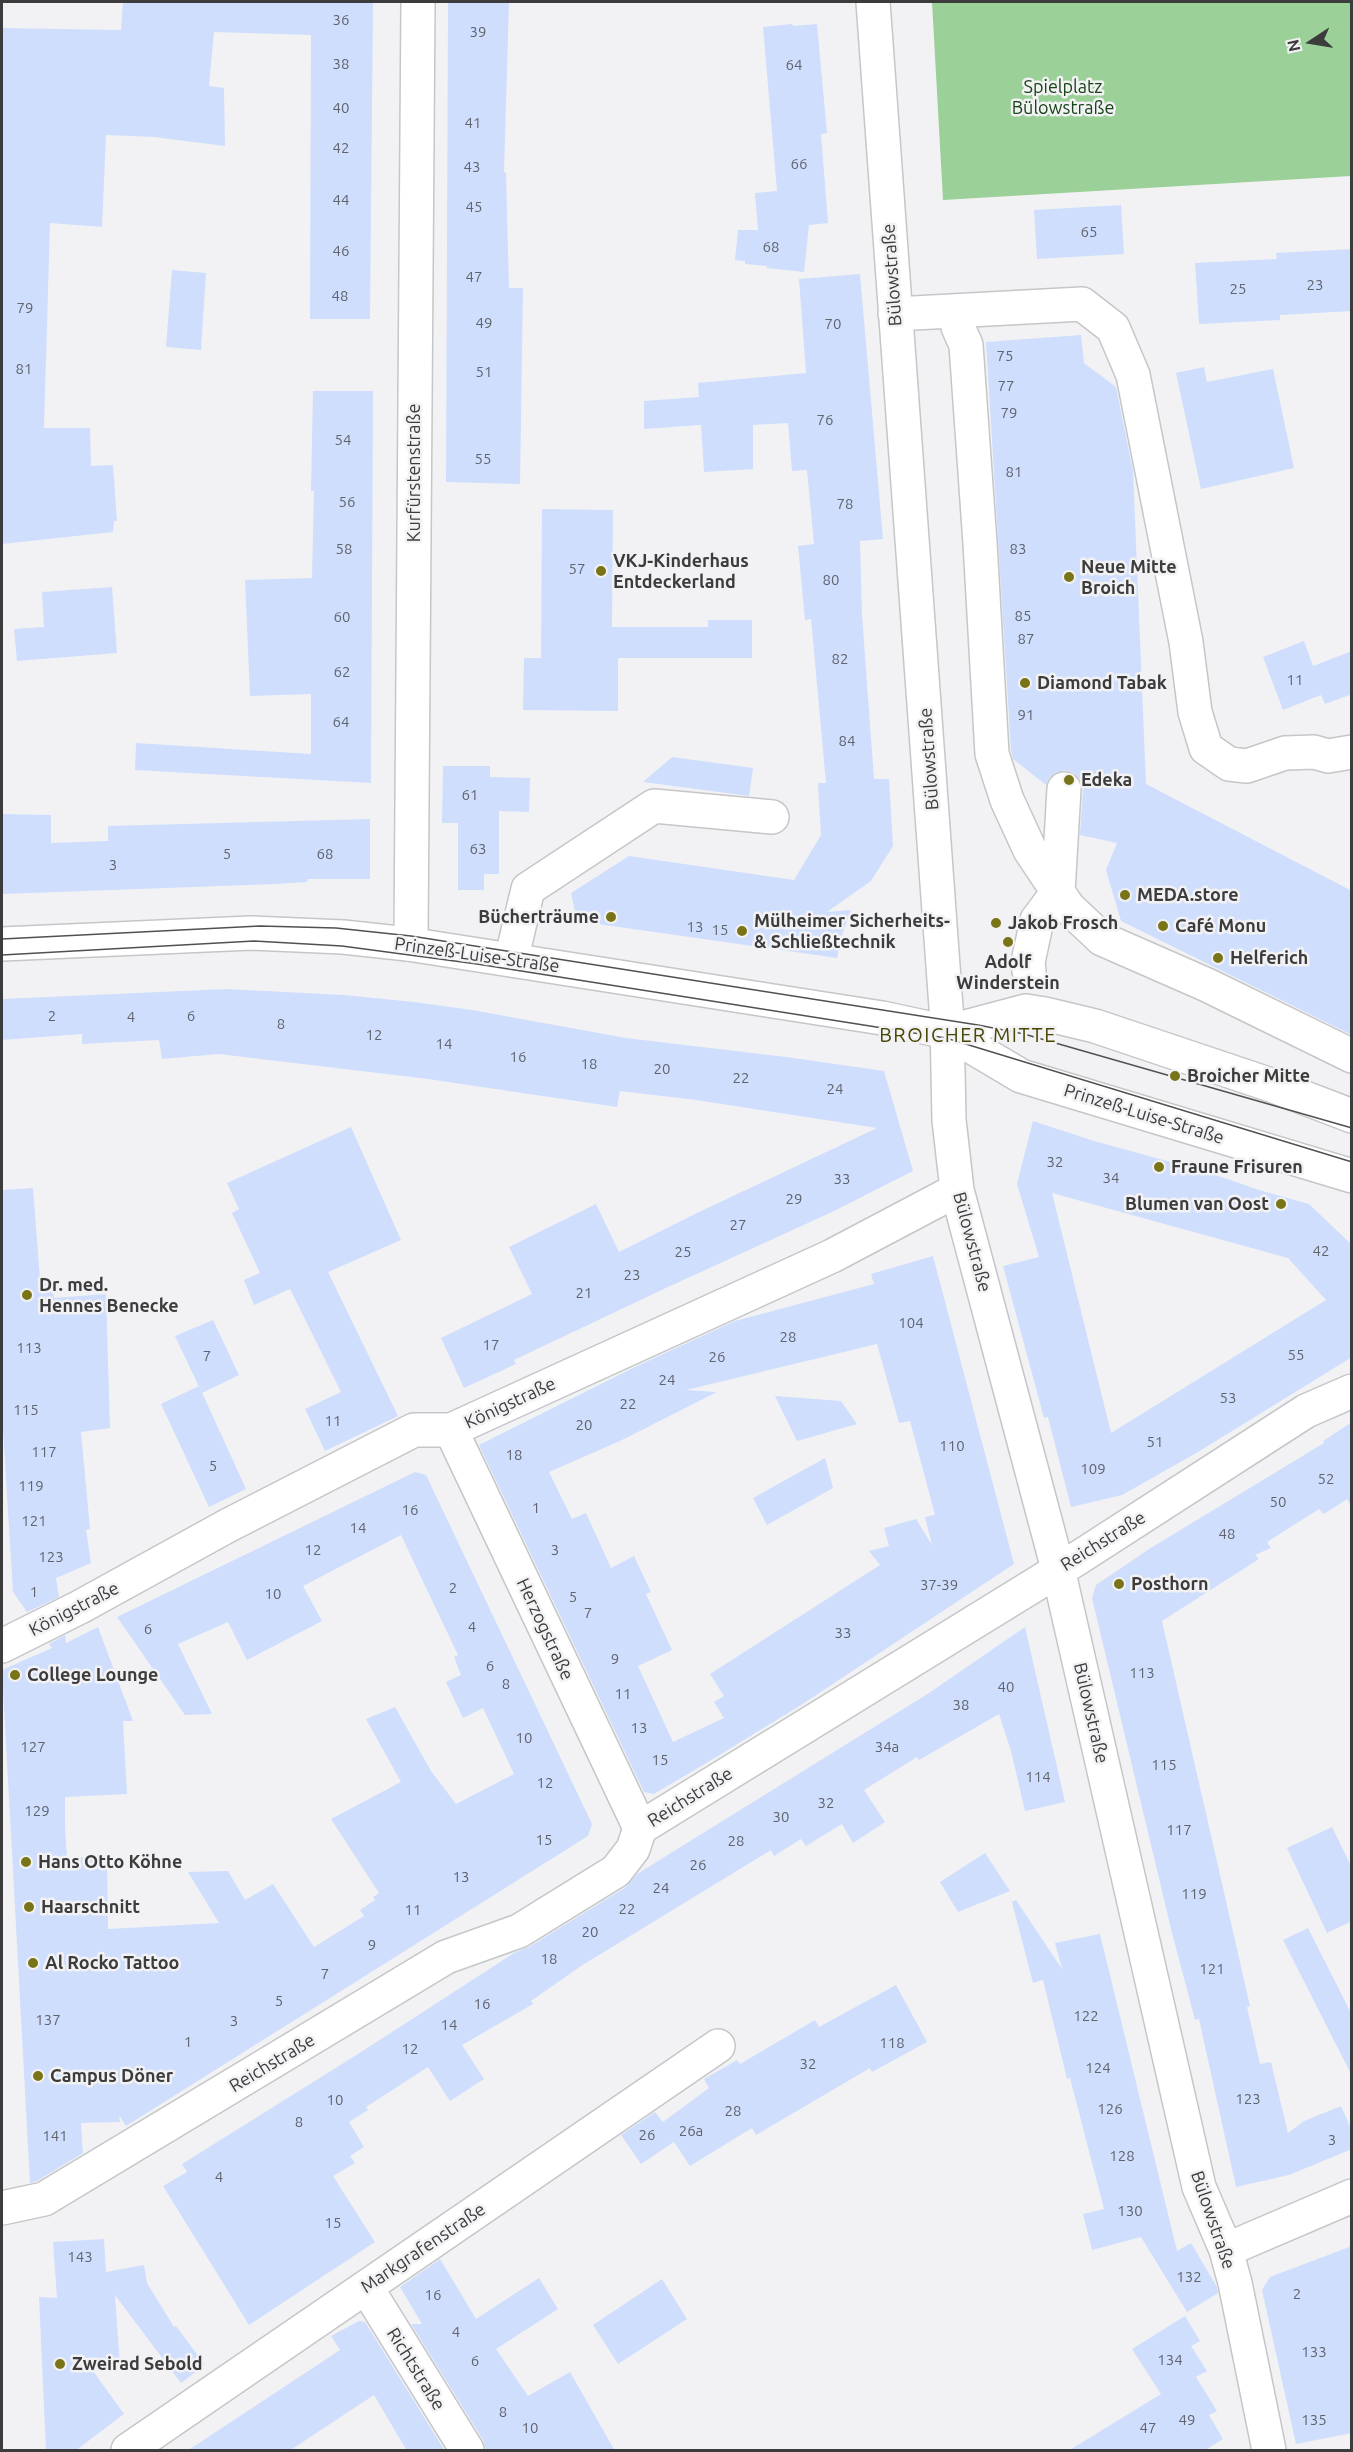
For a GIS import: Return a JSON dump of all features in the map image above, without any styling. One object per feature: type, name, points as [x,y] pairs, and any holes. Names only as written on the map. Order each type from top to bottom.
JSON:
[{"type":"street","name":"Kurfürstenstraße","points":[[408,944],[411,924],[418,2]]},
{"type":"street","name":"Bülowstraße","points":[[873,2],[929,760],[947,1032],[949,1120],[957,1190],[1058,1569],[1199,2187],[1226,2250],[1260,2448]]},
{"type":"street","points":[[895,314],[1082,304],[1113,328],[1132,375],[1186,642],[1195,712],[1206,748],[1229,764],[1247,766],[1286,753],[1314,752],[1328,756],[1352,752]]},
{"type":"street","points":[[958,327],[966,345],[992,754],[1006,800],[1030,850],[1068,907],[1102,939],[1207,985],[1352,1056]]},
{"type":"street","points":[[1029,971],[1028,962],[1037,920],[1058,892],[1064,789]]},
{"type":"street","points":[[513,960],[528,890],[654,806],[772,817]]},
{"type":"street","name":"Prinzeß-Luise-Straße","points":[[2,944],[251,933],[343,937],[408,944],[871,1016],[947,1032],[1021,1076],[1352,1176]]},
{"type":"street","name":"Prinzeß-Luise-Straße","points":[[947,1032],[1026,1011],[1045,1014],[1106,1030],[1271,1084],[1352,1116]]},
{"type":"street","name":"Königstraße","points":[[2,1646],[80,1607],[227,1526],[414,1430],[450,1430],[832,1256],[957,1190]]},
{"type":"street","name":"Reichstraße","points":[[2,2208],[44,2199],[446,1957],[519,1931],[616,1871],[633,1849],[640,1828],[1058,1569],[1306,1411],[1352,1391]]},
{"type":"street","name":"Herzogstraße","points":[[450,1430],[640,1828]]},
{"type":"street","name":"Markgrafenstraße","points":[[128,2451],[718,2046]]},
{"type":"street","points":[[1226,2250],[1352,2196]]},
{"type":"street","name":"Richtstraße","points":[[366,2287],[466,2451]]},
{"type":"green space","name":"Spielplatz Bülowstraße","points":[[932,2],[1351,2],[1351,176],[943,200]]},
{"type":"building","points":[[123,2],[373,2],[370,319],[310,319],[311,35],[214,32],[209,86],[224,88],[225,146],[154,137],[106,135],[102,227],[50,223],[44,428],[90,428],[91,466],[113,465],[117,521],[114,521],[113,532],[2,544],[2,28],[121,30]]},
{"type":"building","points":[[448,2],[509,2],[504,172],[506,173],[509,288],[523,288],[520,484],[446,482]]},
{"type":"building","points":[[792,24],[793,26],[817,24],[827,133],[821,134],[828,223],[809,225],[804,272],[767,268],[767,266],[745,264],[745,261],[735,260],[738,230],[758,230],[755,193],[777,191],[763,27]]},
{"type":"building","points":[[1121,205],[1124,254],[1037,259],[1034,210]]},
{"type":"building","points":[[1352,249],[1352,311],[1280,315],[1280,320],[1199,324],[1195,263],[1277,259],[1276,253]]},
{"type":"building","points":[[172,270],[206,273],[201,350],[166,347]]},
{"type":"building","points":[[860,274],[883,539],[860,541],[862,615],[874,779],[889,779],[893,846],[871,881],[827,912],[851,910],[837,958],[577,921],[571,893],[629,856],[794,880],[821,835],[818,783],[826,783],[811,619],[805,620],[798,546],[814,544],[807,470],[792,471],[788,423],[753,425],[753,469],[704,472],[701,425],[644,429],[644,401],[699,397],[698,383],[806,373],[799,279]]},
{"type":"building","name":"Neue Mitte Broich","points":[[1081,335],[1084,363],[1116,387],[1133,471],[1146,784],[1352,891],[1352,1035],[1121,921],[1106,870],[1117,843],[1080,835],[1083,790],[1080,780],[1074,773],[1065,770],[1055,773],[1046,785],[1013,759],[986,342]]},
{"type":"building","points":[[1204,367],[1207,382],[1273,369],[1294,468],[1201,489],[1176,373]]},
{"type":"building","points":[[313,391],[373,391],[371,783],[135,770],[136,743],[311,754],[311,694],[250,696],[245,580],[312,578]]},
{"type":"building","points":[[542,509],[613,510],[612,627],[708,627],[708,620],[752,620],[752,658],[618,658],[618,711],[523,710],[524,658],[541,658]]},
{"type":"building","points":[[112,587],[117,653],[17,661],[14,629],[44,627],[42,592]]},
{"type":"building","points":[[1304,641],[1313,666],[1352,651],[1352,694],[1325,704],[1321,695],[1283,710],[1263,657]]},
{"type":"building","points":[[672,757],[753,768],[749,796],[643,782]]},
{"type":"building","points":[[443,766],[490,766],[490,777],[530,778],[529,812],[499,811],[499,874],[484,874],[484,890],[458,890],[458,823],[442,823]]},
{"type":"building","points":[[2,814],[51,815],[51,843],[108,841],[108,826],[370,819],[370,879],[308,879],[307,882],[276,884],[2,894]]},
{"type":"building","points":[[226,989],[344,995],[414,1002],[472,1010],[626,1038],[884,1071],[913,1171],[832,1212],[514,1360],[516,1364],[464,1388],[441,1338],[532,1294],[509,1247],[596,1204],[619,1252],[877,1128],[696,1100],[620,1091],[617,1107],[428,1079],[219,1054],[162,1059],[159,1040],[82,1044],[82,1034],[2,1040],[2,999]]},
{"type":"building","points":[[1033,1121],[1309,1204],[1352,1245],[1352,1357],[1198,1452],[1122,1495],[1071,1507],[1048,1417],[1044,1418],[1003,1266],[1039,1257],[1017,1184]],"holes":[[[1052,1193],[1288,1258],[1326,1300],[1111,1433]]]},
{"type":"building","points":[[351,1127],[401,1240],[328,1272],[398,1416],[325,1451],[305,1409],[341,1392],[290,1289],[254,1305],[244,1280],[260,1273],[232,1213],[239,1209],[227,1183]]},
{"type":"building","points":[[33,1188],[40,1279],[52,1278],[54,1298],[106,1294],[110,1428],[81,1432],[90,1529],[86,1530],[91,1563],[56,1578],[59,1597],[27,1612],[13,1592],[2,1414],[2,1190]]},
{"type":"building","points":[[933,1256],[1014,1564],[801,1705],[654,1794],[644,1792],[479,1445],[637,1366],[735,1321],[874,1284],[871,1274]],"holes":[[[877,1344],[899,1423],[910,1421],[935,1515],[925,1517],[932,1545],[916,1519],[884,1528],[889,1546],[869,1551],[880,1565],[710,1674],[724,1696],[714,1702],[724,1718],[673,1742],[638,1666],[672,1650],[646,1594],[651,1592],[634,1556],[611,1568],[586,1513],[572,1519],[549,1472],[622,1440],[717,1392],[686,1390]]]},
{"type":"building","points":[[213,1320],[239,1375],[202,1393],[175,1336]]},
{"type":"building","points":[[199,1386],[246,1489],[209,1507],[161,1404]]},
{"type":"building","points":[[775,1396],[841,1401],[857,1424],[797,1441]]},
{"type":"building","points":[[1352,1422],[1352,1508],[1347,1499],[1324,1514],[1319,1509],[1267,1542],[1271,1548],[1255,1555],[1259,1559],[1162,1621],[1250,2006],[1247,2007],[1260,2064],[1271,2062],[1288,2133],[1304,2121],[1341,2106],[1352,2131],[1352,2149],[1289,2175],[1236,2187],[1199,2019],[1195,2020],[1172,1933],[1092,1598],[1096,1585],[1149,1549],[1324,1443],[1323,1441]]},
{"type":"building","points":[[825,1458],[833,1488],[767,1525],[753,1498]]},
{"type":"building","points":[[415,1472],[426,1475],[592,1824],[588,1836],[126,2126],[119,2115],[120,2122],[81,2123],[83,2153],[30,2183],[2,1670],[52,1648],[49,1644],[65,1635],[66,1643],[98,1627],[133,1721],[123,1721],[127,1794],[65,1797],[65,1826],[67,1858],[107,1856],[108,1929],[219,1923],[188,1872],[228,1871],[245,1900],[273,1884],[314,1947],[364,1916],[360,1910],[375,1900],[373,1897],[379,1893],[331,1819],[401,1782],[366,1719],[395,1707],[431,1771],[456,1804],[514,1774],[483,1708],[463,1718],[454,1699],[446,1682],[461,1675],[454,1657],[458,1655],[401,1535],[303,1586],[322,1621],[247,1660],[228,1622],[178,1644],[212,1714],[185,1715],[117,1617]]},
{"type":"building","points":[[1025,1627],[1065,1802],[1025,1811],[1011,1751],[999,1714],[919,1760],[917,1757],[864,1790],[885,1822],[853,1843],[842,1824],[806,1846],[801,1839],[774,1856],[771,1850],[581,1966],[531,2001],[533,2004],[462,2045],[484,2079],[450,2101],[428,2067],[366,2107],[368,2110],[349,2122],[364,2147],[350,2156],[355,2163],[333,2176],[375,2242],[249,2325],[163,2186],[187,2172],[182,2164],[514,1953],[529,1947],[626,1887],[637,1874],[929,1693]]},
{"type":"building","points":[[1332,1827],[1352,1868],[1352,1921],[1327,1933],[1287,1848]]},
{"type":"building","points":[[985,1853],[1010,1891],[958,1912],[940,1882]]},
{"type":"building","points":[[1016,1900],[1062,1969],[1055,1943],[1100,1934],[1177,2251],[1191,2243],[1217,2287],[1218,2293],[1187,2312],[1141,2237],[1092,2250],[1083,2214],[1104,2209],[1070,2078],[1067,2079],[1043,1980],[1033,1983],[1012,1902]]},
{"type":"building","points":[[1308,1928],[1352,2015],[1352,2076],[1283,1940]]},
{"type":"building","points":[[896,1985],[927,2042],[872,2072],[870,2068],[756,2135],[752,2128],[690,2166],[674,2142],[641,2164],[621,2135],[655,2112],[663,2122],[709,2088],[704,2079],[737,2060],[740,2064],[815,2020],[819,2027]]},
{"type":"building","points":[[104,2239],[106,2272],[144,2265],[147,2283],[174,2327],[176,2326],[205,2365],[181,2383],[115,2295],[120,2367],[91,2368],[124,2414],[75,2451],[46,2451],[39,2297],[57,2298],[53,2242]]},
{"type":"building","points":[[1352,2246],[1352,2433],[1296,2444],[1262,2290],[1270,2277]]},
{"type":"building","points":[[440,2259],[476,2319],[539,2278],[558,2309],[496,2349],[528,2396],[570,2372],[615,2451],[486,2451],[483,2440],[411,2324],[422,2324],[400,2287]]},
{"type":"building","points":[[662,2279],[687,2319],[618,2364],[593,2325]]},
{"type":"building","points":[[1185,2316],[1200,2341],[1191,2346],[1207,2371],[1196,2377],[1217,2411],[1209,2415],[1223,2439],[1204,2451],[1068,2451],[1161,2394],[1132,2349]]},
{"type":"building","points":[[359,2321],[365,2322],[445,2451],[407,2451],[374,2395],[289,2451],[187,2451],[340,2350],[331,2336]]},
{"type":"tram line","points":[[2,939],[260,926],[336,928],[411,936],[1024,1034],[1352,1128]]},
{"type":"tram line","points":[[2,955],[254,941],[342,946],[477,964],[946,1038],[1352,1162]]},
{"type":"place","name":"VKJ-Kinderhaus Entdeckerland","points":[[601,571]]},
{"type":"place","name":"Neue Mitte Broich","points":[[1069,577]]},
{"type":"place","name":"Diamond Tabak","points":[[1025,683]]},
{"type":"place","name":"Edeka","points":[[1069,780]]},
{"type":"place","name":"MEDA.store","points":[[1125,895]]},
{"type":"place","name":"Bücherträume","points":[[611,917]]},
{"type":"place","name":"Jakob Frosch","points":[[996,923]]},
{"type":"place","name":"Café Monu","points":[[1163,926]]},
{"type":"place","name":"Mülheimer Sicherheits- & Schließtechnik","points":[[742,931]]},
{"type":"place","name":"Adolf Winderstein","points":[[1008,942]]},
{"type":"place","name":"Helferich","points":[[1218,958]]},
{"type":"place","name":"Broicher Mitte","points":[[1175,1076]]},
{"type":"place","name":"Fraune Frisuren","points":[[1159,1167]]},
{"type":"place","name":"Blumen van Oost","points":[[1281,1204]]},
{"type":"place","name":"Dr. med. Hennes Benecke","points":[[27,1295]]},
{"type":"place","name":"Posthorn","points":[[1119,1584]]},
{"type":"place","name":"College Lounge","points":[[15,1675]]},
{"type":"place","name":"Hans Otto Köhne","points":[[26,1862]]},
{"type":"place","name":"Haarschnitt","points":[[29,1907]]},
{"type":"place","name":"Al Rocko Tattoo","points":[[33,1963]]},
{"type":"place","name":"Campus Döner","points":[[38,2076]]},
{"type":"place","name":"Zweirad Sebold","points":[[60,2364]]},
{"type":"district","name":"BROICHER MITTE","points":[[968,1035]]}]
